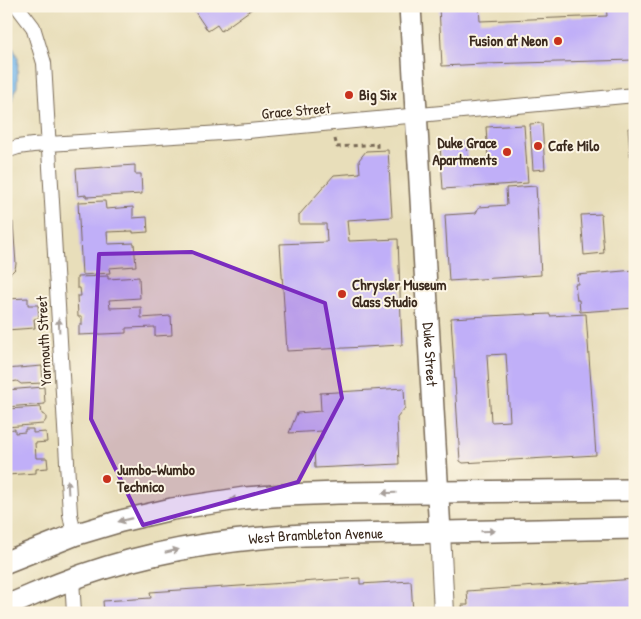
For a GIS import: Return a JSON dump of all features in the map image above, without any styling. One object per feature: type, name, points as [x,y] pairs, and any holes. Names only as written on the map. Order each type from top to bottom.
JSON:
[{"type":"main road","name":"Duke Street","points":[[410,6],[440,532]]},
{"type":"main road","points":[[6,562],[74,535],[106,525],[198,504],[245,498],[310,494],[635,490]]},
{"type":"main road","name":"West Brambleton Avenue","points":[[6,606],[72,579],[108,567],[189,547],[224,542],[304,535],[635,528]]},
{"type":"street","name":"Yarmouth Street","points":[[17,6],[33,27],[44,63],[70,514],[74,535]]},
{"type":"street","name":"Grace Street","points":[[6,152],[33,145],[229,133],[635,95]]},
{"type":"street","name":"Duke Street","points":[[440,532],[444,613]]},
{"type":"street","points":[[72,579],[74,613]]},
{"type":"path","points":[[336,139],[337,148],[378,144],[378,151]]},
{"type":"highlighted area","points":[[192,252],[325,303],[342,398],[298,482],[143,525],[91,419],[99,254]]},
{"type":"water","points":[[6,33],[18,58],[17,87],[6,116]]},
{"type":"building","points":[[191,6],[256,6],[221,31],[217,25],[208,31]]},
{"type":"building","name":"Fusion at Neon","points":[[439,6],[479,6],[480,21],[607,16],[606,6],[635,6],[635,60],[442,66]]},
{"type":"building","name":"Cafe Milo","points":[[542,123],[545,169],[533,170],[530,124]]},
{"type":"building","name":"Duke Grace Apartments","points":[[524,125],[528,183],[443,189],[440,145],[467,143],[468,160],[488,158],[486,127]]},
{"type":"building","points":[[628,128],[635,128],[635,195],[633,196]]},
{"type":"building","name":"Chrysler Museum Glass Studio","points":[[388,150],[392,217],[347,220],[349,241],[398,239],[402,345],[287,351],[280,244],[327,242],[326,224],[299,224],[299,215],[334,175],[360,173],[359,160],[366,151]]},
{"type":"building","points":[[135,165],[135,174],[141,174],[142,194],[78,196],[76,169]]},
{"type":"building","points":[[536,186],[541,275],[449,281],[445,215],[476,213],[479,207],[507,205],[506,188]]},
{"type":"building","points":[[105,201],[106,209],[133,207],[133,218],[147,217],[148,232],[107,232],[108,244],[134,243],[136,266],[109,268],[110,273],[82,275],[78,202]]},
{"type":"building","points":[[601,214],[604,253],[584,255],[581,215]]},
{"type":"building","points":[[6,222],[13,222],[16,264],[15,269],[6,278]]},
{"type":"building","points":[[635,270],[635,308],[580,312],[575,284],[578,284],[577,275]]},
{"type":"building","points":[[108,276],[108,279],[139,277],[140,298],[109,300],[110,308],[141,307],[141,318],[171,316],[172,335],[155,336],[155,327],[126,328],[126,333],[79,335],[79,325],[82,325],[82,317],[78,317],[77,296],[81,296],[80,288],[77,288],[77,277]]},
{"type":"building","points":[[28,298],[28,305],[38,305],[39,318],[34,319],[35,328],[6,330],[6,299]]},
{"type":"building","points":[[527,314],[550,314],[550,316],[586,314],[596,455],[463,463],[460,461],[451,318]],"holes":[[[506,354],[510,421],[491,422],[487,355]]]},
{"type":"building","points":[[42,366],[43,383],[21,384],[17,381],[11,382],[11,386],[6,386],[6,369]]},
{"type":"building","points":[[44,387],[45,404],[6,407],[6,390]]},
{"type":"building","points":[[404,388],[405,408],[397,418],[399,464],[315,468],[314,449],[322,439],[322,431],[289,433],[297,413],[321,411],[320,393]]},
{"type":"building","points":[[41,407],[42,414],[46,416],[43,424],[6,427],[6,409]]},
{"type":"building","points":[[15,429],[15,433],[25,432],[25,429],[33,429],[33,433],[46,432],[47,442],[35,443],[36,458],[47,458],[48,468],[36,469],[36,473],[7,475],[6,430]]},
{"type":"building","points":[[360,578],[360,584],[411,581],[413,613],[104,613],[103,601],[151,598],[150,592]]},
{"type":"building","points":[[635,579],[635,613],[463,613],[462,605],[468,605],[467,591]]},
{"type":"place","name":"Fusion at Neon","points":[[558,41]]},
{"type":"place","name":"Big Six","points":[[349,95]]},
{"type":"place","name":"Cafe Milo","points":[[538,146]]},
{"type":"place","name":"Duke Grace Apartments","points":[[507,152]]},
{"type":"place","name":"Chrysler Museum Glass Studio","points":[[342,294]]},
{"type":"place","name":"Jumbo-Wumbo Technico","points":[[107,479]]}]
